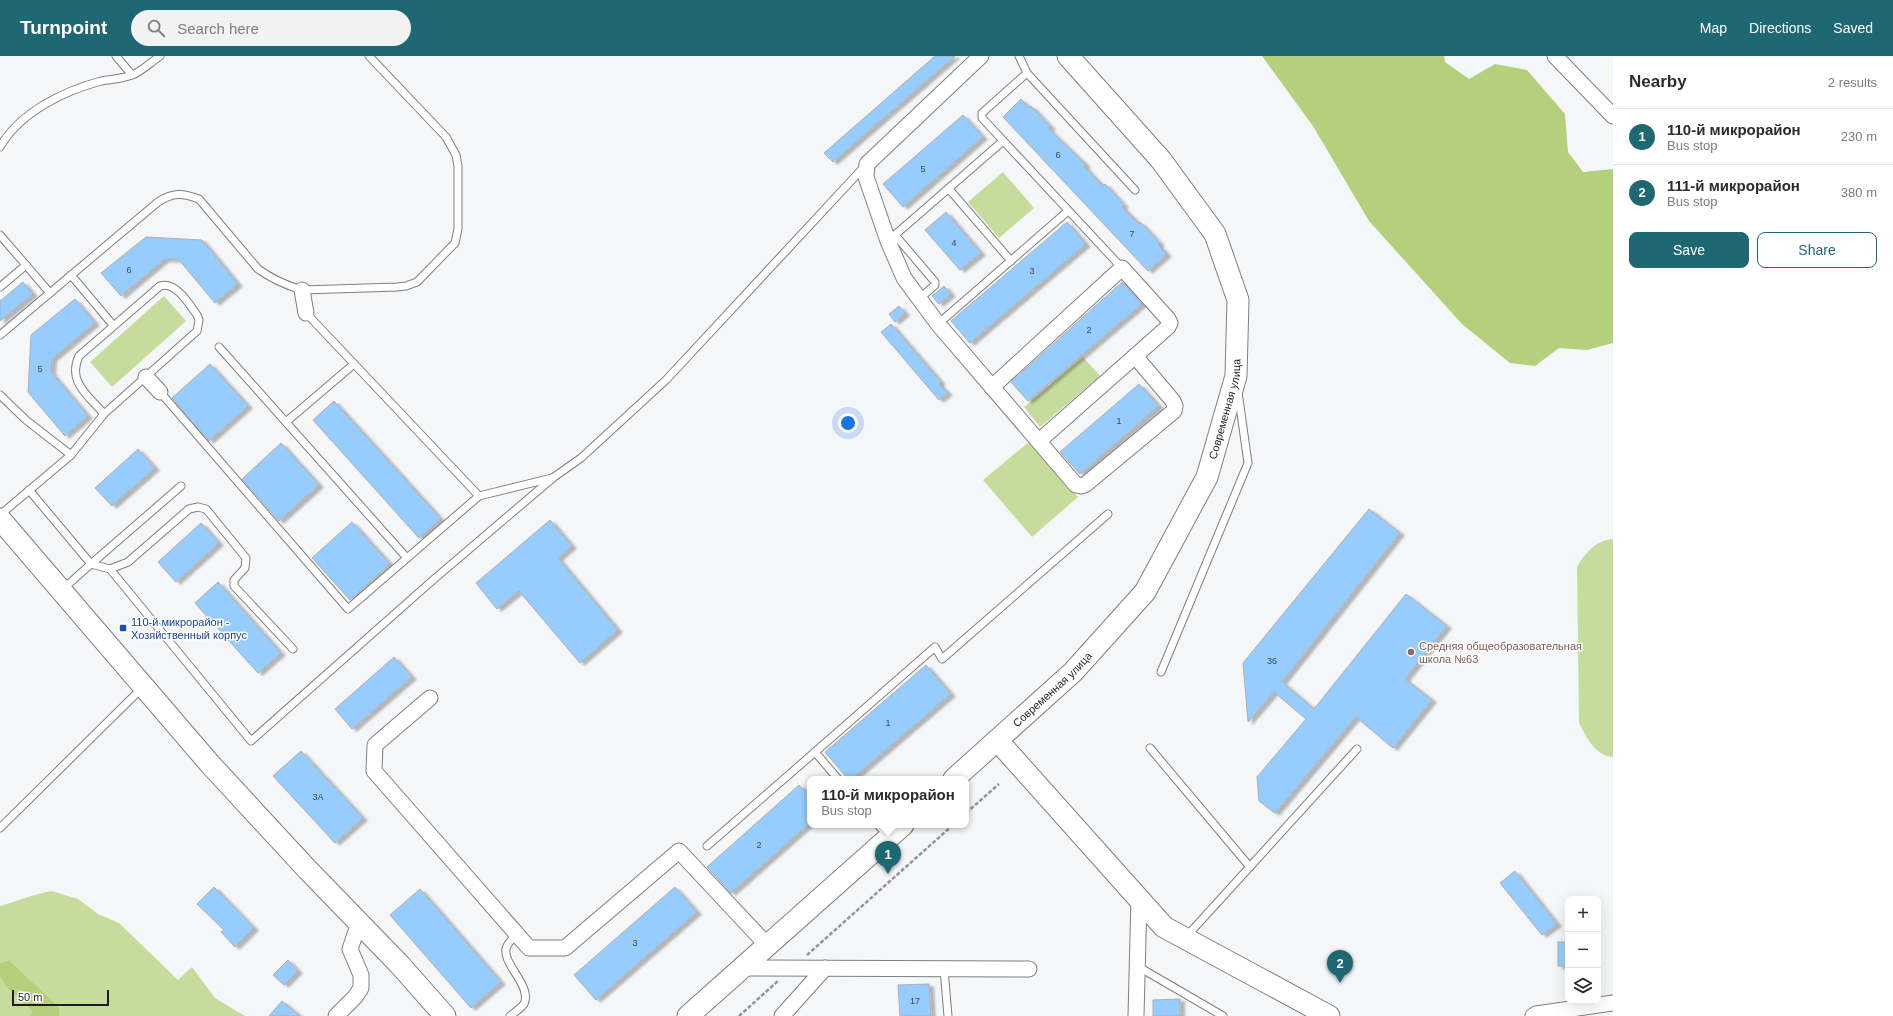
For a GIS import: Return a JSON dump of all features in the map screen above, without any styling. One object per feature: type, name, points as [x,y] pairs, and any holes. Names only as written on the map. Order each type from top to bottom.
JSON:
[{"type":"street","points":[[981,56],[867,164],[866,177],[892,238],[904,278],[938,324],[1076,485],[1081,486],[1086,484],[1174,411],[1175,406],[1173,401],[1135,356]]},
{"type":"street","name":"Современная улица","points":[[957,776],[1073,672],[1145,592],[1207,477],[1236,376],[1238,300],[1215,234],[1161,160],[1068,56]]},
{"type":"street","points":[[1555,56],[1613,116]]},
{"type":"street","points":[[992,387],[1122,268],[1168,318],[1170,323],[1168,327],[1039,441]]},
{"type":"street","points":[[302,290],[306,313]]},
{"type":"street","points":[[146,377],[160,392]]},
{"type":"street","points":[[0,519],[210,764],[445,1016]]},
{"type":"street","points":[[430,698],[375,745],[374,771],[529,948],[565,948],[679,851],[767,945]]},
{"type":"street","points":[[997,740],[1164,927],[1186,937],[1317,1013]]},
{"type":"street","points":[[688,1016],[767,945],[890,829]]},
{"type":"street","points":[[1136,1016],[1139,898]]},
{"type":"street","points":[[336,1016],[355,997],[361,988],[361,975],[350,949],[359,923]]},
{"type":"street","points":[[741,968],[1029,969]]},
{"type":"street","points":[[782,1016],[825,968]]},
{"type":"street","points":[[1533,1016],[1536,1014],[1613,1003]]},
{"type":"lane","points":[[116,56],[132,75]]},
{"type":"lane","points":[[0,147],[5,138],[24,118],[49,102],[101,81],[132,75],[160,56]]},
{"type":"lane","points":[[0,335],[158,202],[166,197],[185,194],[199,199],[258,269],[279,283],[302,290],[397,287],[412,285],[422,278],[450,248],[457,236],[458,166],[452,147],[446,137],[369,56]]},
{"type":"lane","points":[[1019,56],[1027,72],[1135,190]]},
{"type":"lane","points":[[1027,72],[981,116],[1122,268]]},
{"type":"lane","points":[[919,299],[935,285],[935,282],[892,238],[1004,141]]},
{"type":"lane","points":[[29,490],[91,564],[110,569],[251,741],[554,477],[581,458],[666,380],[867,164]]},
{"type":"lane","points":[[949,189],[1011,261]]},
{"type":"lane","points":[[938,324],[1068,211]]},
{"type":"lane","points":[[0,235],[50,293]]},
{"type":"lane","points":[[0,287],[26,265]]},
{"type":"lane","points":[[71,275],[113,325]]},
{"type":"lane","points":[[0,515],[71,455],[104,414],[194,335],[199,326],[197,315],[175,288],[164,285],[157,289],[113,325],[79,356],[74,371],[76,381],[104,414]]},
{"type":"lane","points":[[306,313],[479,496]]},
{"type":"lane","points":[[219,347],[407,558]]},
{"type":"lane","points":[[286,422],[354,364]]},
{"type":"lane","points":[[1161,672],[1248,463],[1236,376]]},
{"type":"lane","points":[[160,392],[348,609],[479,496],[554,477]]},
{"type":"lane","points":[[0,395],[26,420],[71,455]]},
{"type":"lane","points":[[61,590],[181,486]]},
{"type":"lane","points":[[110,569],[128,562],[189,509],[198,507],[206,509],[246,558],[245,568],[234,580],[234,586],[293,649]]},
{"type":"lane","points":[[707,846],[935,647],[942,659],[1108,514]]},
{"type":"lane","points":[[0,828],[143,686]]},
{"type":"lane","points":[[1150,748],[1250,867]]},
{"type":"lane","points":[[1186,937],[1357,749]]},
{"type":"lane","points":[[815,752],[835,776]]},
{"type":"lane","points":[[510,1016],[523,1004],[525,997],[525,990],[508,958],[506,951],[507,946],[517,934]]},
{"type":"lane","points":[[1137,966],[1223,1016]]},
{"type":"lane","points":[[944,969],[948,1016]]},
{"type":"path","points":[[969,810],[999,784]]},
{"type":"path","points":[[739,1016],[950,828]]},
{"type":"green space","points":[[1262,56],[1444,56],[1445,62],[1469,79],[1495,64],[1527,70],[1565,114],[1568,152],[1583,172],[1613,169],[1613,343],[1587,350],[1559,348],[1535,366],[1510,363],[1462,324],[1369,221],[1313,126]]},
{"type":"green space","points":[[1003,172],[1034,208],[999,238],[968,202]]},
{"type":"green space","points":[[164,296],[186,321],[112,387],[90,362]]},
{"type":"green space","points":[[1083,357],[1100,376],[1040,427],[1024,407]]},
{"type":"green space","points":[[1030,441],[1078,497],[1032,537],[983,480]]},
{"type":"green space","points":[[1613,539],[1613,757],[1607,756],[1596,749],[1588,739],[1579,723],[1577,567],[1587,552],[1592,548],[1601,542]]},
{"type":"green space","points":[[52,891],[78,899],[98,914],[119,923],[178,980],[192,967],[215,998],[245,1016],[59,1016],[59,1007],[9,960],[0,963],[0,906]]},
{"type":"green space","points":[[9,960],[59,1007],[59,1016],[30,1016],[32,1011],[6,987],[0,977],[0,963]]},
{"type":"green space","points":[[0,977],[6,987],[32,1011],[30,1016],[0,1016]]},
{"type":"building","points":[[935,56],[955,56],[833,162],[824,153]]},
{"type":"building","points":[[1021,99],[1029,108],[1031,106],[1051,127],[1049,129],[1086,165],[1084,166],[1094,177],[1103,186],[1105,184],[1124,205],[1122,207],[1139,224],[1140,222],[1160,243],[1158,245],[1167,254],[1148,271],[1003,117]]},
{"type":"building","points":[[963,115],[983,137],[903,207],[883,184]]},
{"type":"building","points":[[946,212],[981,253],[960,270],[925,230]]},
{"type":"building","points":[[1067,222],[1086,244],[970,343],[951,321]]},
{"type":"building","points":[[146,237],[202,240],[238,284],[215,303],[179,260],[165,259],[121,296],[101,273]]},
{"type":"building","points":[[23,282],[33,294],[0,321],[0,301]]},
{"type":"building","points":[[1122,282],[1142,304],[1028,401],[1011,382]]},
{"type":"building","points":[[944,286],[951,294],[939,304],[932,296]]},
{"type":"building","points":[[75,299],[95,323],[52,359],[51,372],[88,416],[65,436],[28,392],[31,335]]},
{"type":"building","points":[[899,306],[905,313],[895,322],[889,314]]},
{"type":"building","points":[[891,324],[941,382],[939,384],[948,393],[939,400],[881,332]]},
{"type":"building","points":[[210,364],[248,406],[209,441],[172,398]]},
{"type":"building","points":[[1139,384],[1159,406],[1080,474],[1060,452]]},
{"type":"building","points":[[334,401],[441,519],[419,538],[313,420]]},
{"type":"building","points":[[281,443],[319,485],[279,521],[242,479]]},
{"type":"building","points":[[138,449],[155,468],[112,506],[95,488]]},
{"type":"building","points":[[1369,509],[1400,533],[1282,682],[1314,709],[1406,594],[1447,626],[1405,679],[1432,700],[1393,748],[1356,717],[1275,813],[1259,801],[1257,777],[1306,719],[1274,692],[1248,722],[1243,663]]},
{"type":"building","points":[[550,520],[572,546],[558,558],[618,630],[580,663],[519,591],[497,609],[476,583]]},
{"type":"building","points":[[352,522],[390,564],[350,600],[312,558]]},
{"type":"building","points":[[201,523],[219,543],[176,582],[158,562]]},
{"type":"building","points":[[218,582],[281,653],[258,673],[195,603]]},
{"type":"building","points":[[394,657],[412,677],[352,729],[335,709]]},
{"type":"building","points":[[926,665],[951,694],[855,776],[845,776],[825,752]]},
{"type":"building","points":[[301,751],[363,818],[335,843],[273,776]]},
{"type":"building","points":[[799,785],[807,794],[807,826],[731,893],[707,867]]},
{"type":"building","points":[[1515,871],[1557,924],[1542,935],[1500,883]]},
{"type":"building","points":[[214,887],[254,928],[235,947],[221,932],[224,930],[197,904]]},
{"type":"building","points":[[675,887],[697,912],[596,1000],[574,975]]},
{"type":"building","points":[[420,889],[501,982],[471,1008],[390,915]]},
{"type":"building","points":[[1558,942],[1565,942],[1565,966],[1558,966]]},
{"type":"building","points":[[288,960],[298,971],[284,985],[273,975]]},
{"type":"building","points":[[929,984],[931,1016],[900,1016],[898,985]]},
{"type":"building","points":[[1180,999],[1180,1016],[1153,1016],[1153,1000]]},
{"type":"building","points":[[282,1001],[300,1016],[269,1016]]},
{"type":"place","name":"110-й микрорайон - Хозяйственный корпус","points":[[123,628]]},
{"type":"place","name":"Средняя общеобразовательная школа №63","points":[[1411,652]]},
{"type":"place","name":"110-й микрорайон","points":[[888,874]]},
{"type":"place","name":"111-й микрорайон","points":[[1340,983]]}]
